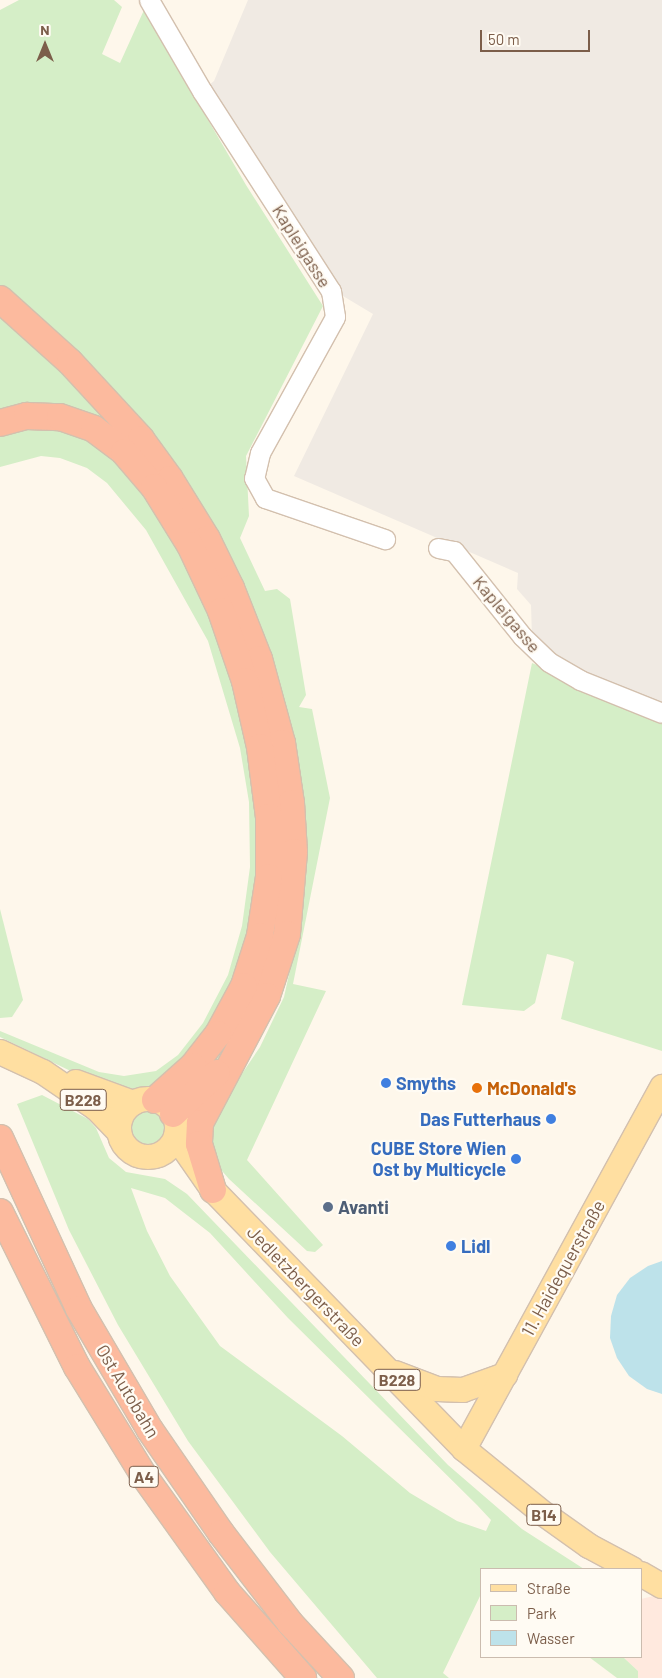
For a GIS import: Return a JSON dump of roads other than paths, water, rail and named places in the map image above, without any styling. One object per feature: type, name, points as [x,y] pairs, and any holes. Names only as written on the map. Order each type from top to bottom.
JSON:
[{"type":"highway","points":[[0,299],[70,362],[147,447],[207,539],[231,588],[259,659],[286,765],[293,828],[293,882],[287,934],[276,974],[200,1123],[199,1144],[213,1190]]},
{"type":"highway","points":[[0,423],[27,416],[60,417],[94,429],[124,452],[154,487],[190,545],[221,611],[245,681],[269,817],[269,877],[260,936],[244,986],[218,1034],[159,1113]]},
{"type":"highway","points":[[159,1113],[238,1051]]},
{"type":"highway","name":"Ost Autobahn","points":[[0,1138],[79,1308],[150,1430],[221,1533],[290,1623],[341,1678]]},
{"type":"highway","name":"Ost Autobahn","points":[[0,1212],[76,1367],[144,1476],[227,1592],[303,1678]]},
{"type":"main road","name":"B228","points":[[0,1052],[42,1072],[159,1113]]},
{"type":"main road","name":"B228","points":[[42,1072],[96,1108],[119,1132]]},
{"type":"main road","name":"11. Haidequerstraße","points":[[464,1450],[662,1087]]},
{"type":"main road","points":[[159,1113],[168,1149],[155,1156],[145,1157],[128,1149],[119,1132],[121,1116],[159,1113]]},
{"type":"main road","name":"Jedletzbergerstraße","points":[[159,1113],[213,1190],[464,1450],[552,1520],[589,1546],[630,1568]]},
{"type":"main road","name":"Jedletzbergerstraße","points":[[155,1156],[213,1190]]},
{"type":"main road","name":"B228","points":[[388,1370],[437,1389],[463,1390],[505,1375]]},
{"type":"main road","points":[[642,1575],[662,1586]]},
{"type":"street","name":"Kapleigasse","points":[[149,0],[202,90],[332,291],[335,317],[260,453],[254,478],[265,498],[385,539]]},
{"type":"street","name":"Kapleigasse","points":[[438,548],[454,552],[522,636],[549,662],[607,692],[662,713]]},
{"type":"water","points":[[662,1261],[662,1394],[647,1389],[629,1376],[617,1358],[610,1338],[611,1316],[617,1295],[630,1278],[648,1266]]},
{"type":"place","name":"Smyths","points":[[386,1083]]},
{"type":"place","name":"McDonald's","points":[[477,1088]]},
{"type":"place","name":"Das Futterhaus","points":[[551,1119]]},
{"type":"place","name":"CUBE Store Wien Ost by Multicycle","points":[[516,1159]]},
{"type":"place","name":"Avanti","points":[[328,1207]]},
{"type":"place","name":"Lidl","points":[[451,1246]]}]
